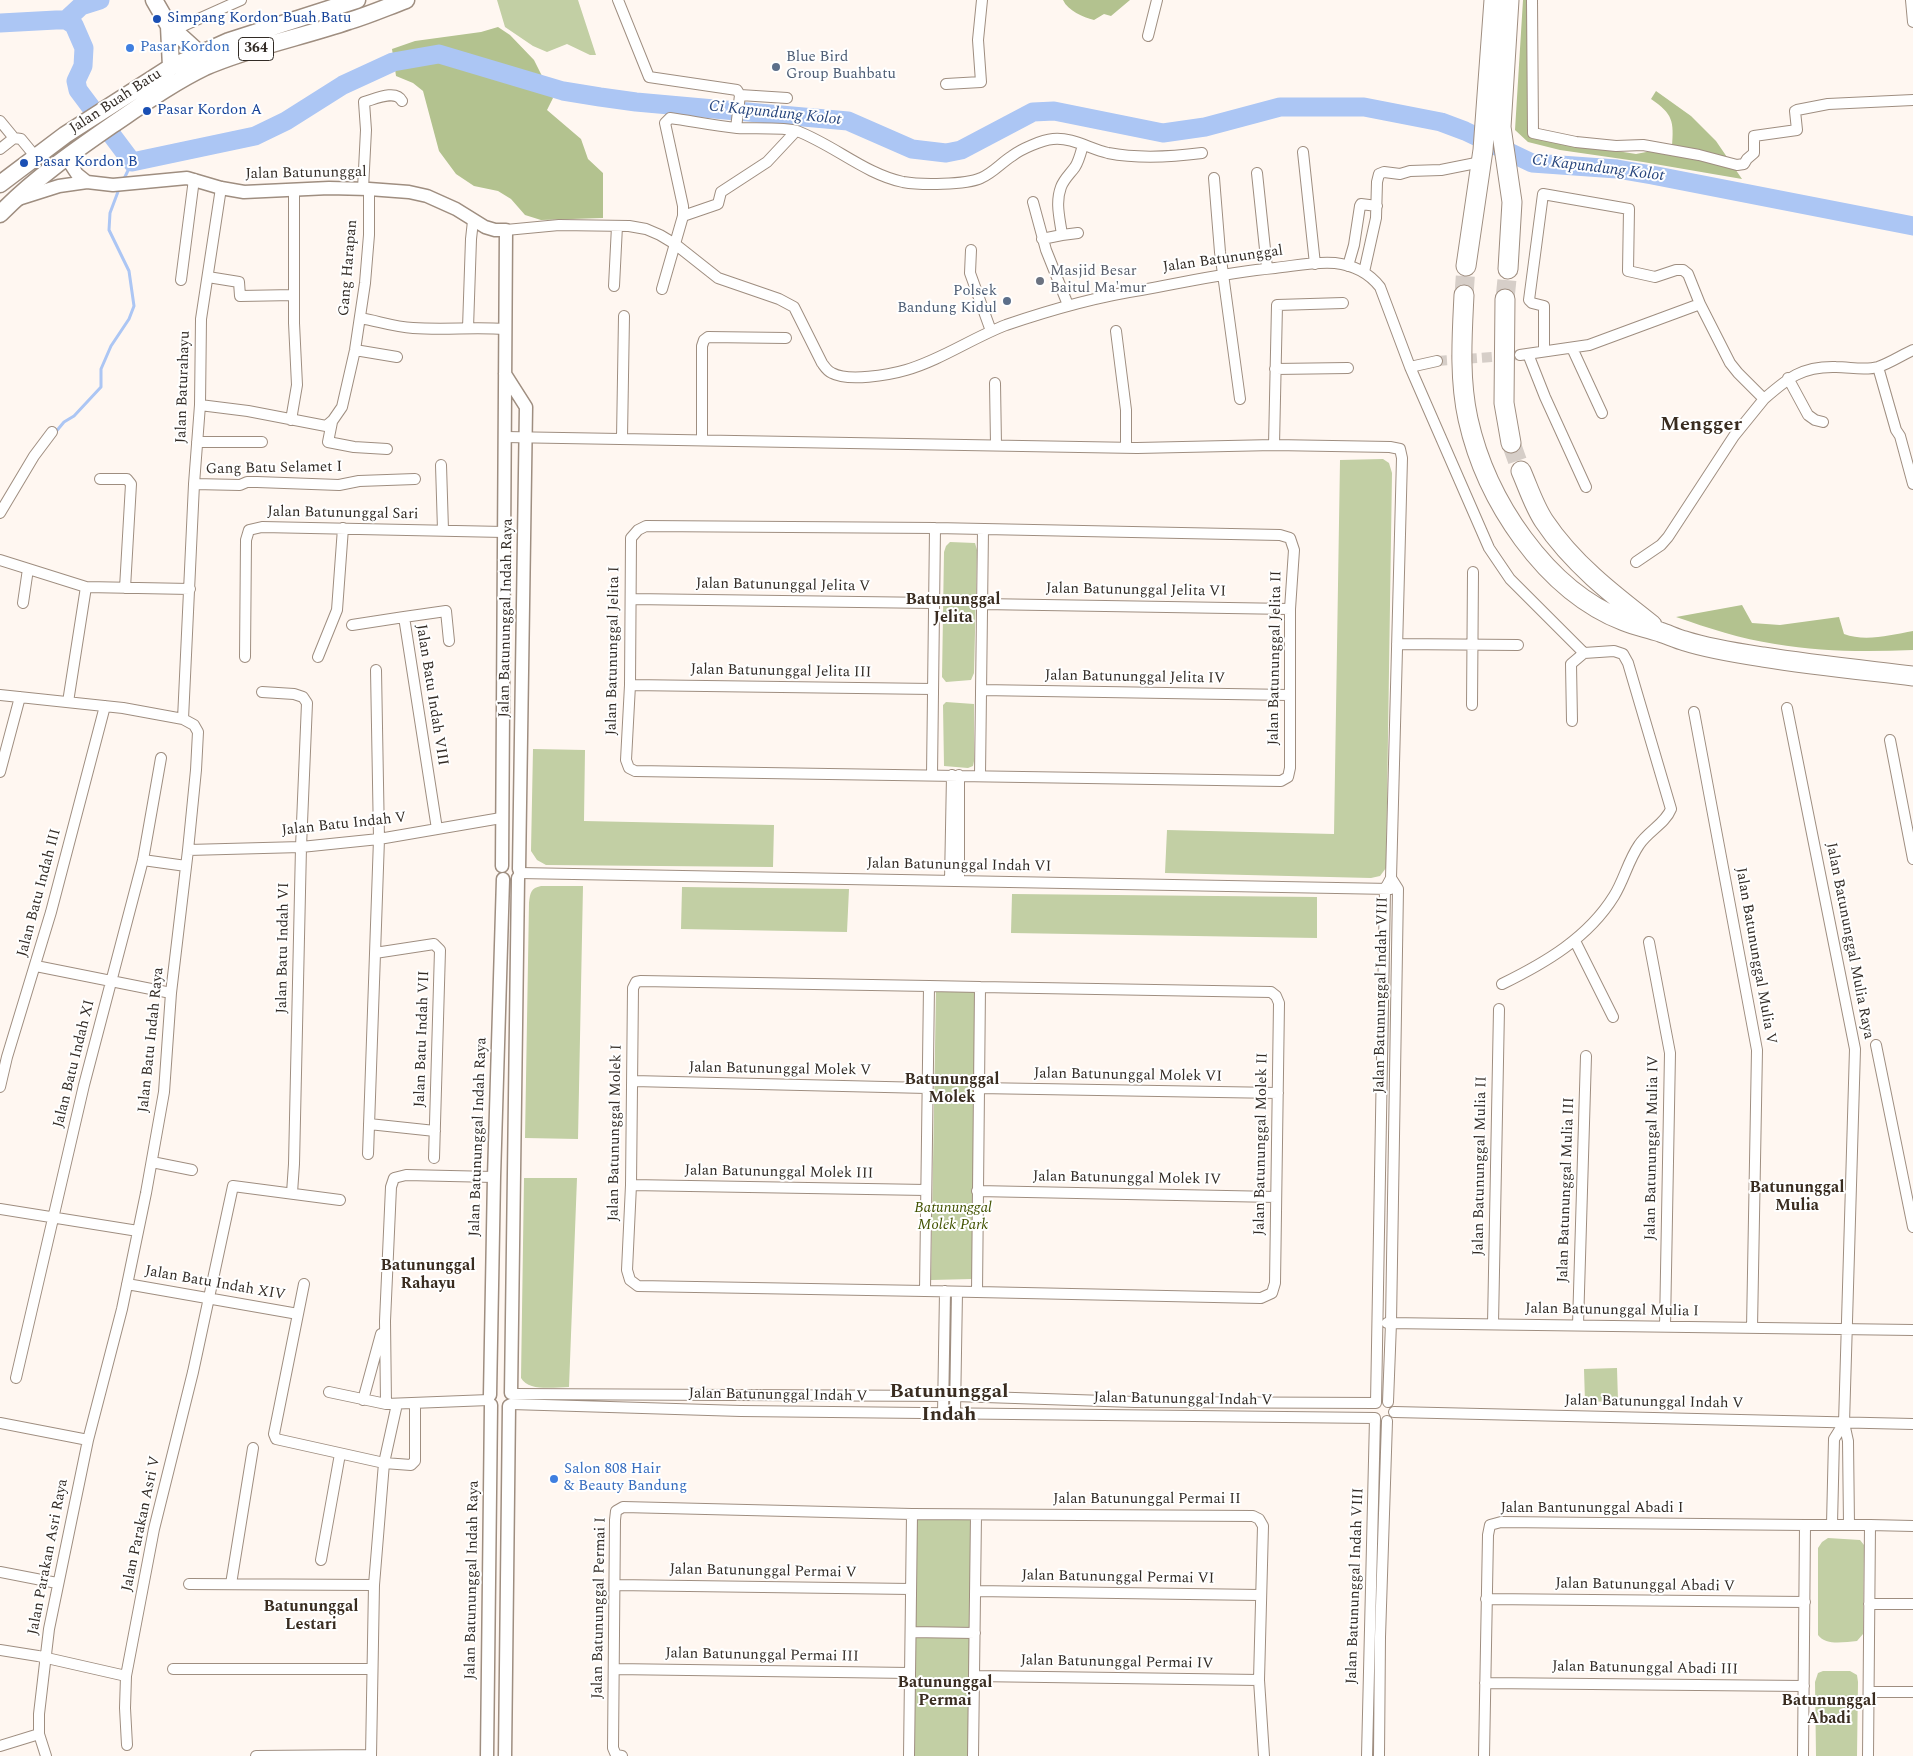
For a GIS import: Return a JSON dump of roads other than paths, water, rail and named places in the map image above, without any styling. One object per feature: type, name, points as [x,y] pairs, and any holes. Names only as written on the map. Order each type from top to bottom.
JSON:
[{"type":"highway","points":[[1466,266],[1482,156],[1494,0]]},
{"type":"highway","points":[[1508,269],[1512,202],[1501,128],[1509,0]]},
{"type":"highway","points":[[1464,295],[1460,358],[1468,418],[1478,452],[1489,479],[1514,527],[1536,557],[1566,584],[1596,607],[1624,621],[1662,632],[1686,642],[1732,653],[1913,676]]},
{"type":"highway","points":[[1506,299],[1504,403],[1511,443]]},
{"type":"highway","points":[[1521,471],[1543,519],[1571,556],[1607,590],[1662,632]]},
{"type":"highway","points":[[1845,668],[1913,665]]},
{"type":"highway","points":[[1845,668],[1913,688]]},
{"type":"main road","points":[[154,0],[171,28],[200,54]]},
{"type":"main road","name":"Jalan Buah Batu","points":[[0,184],[34,156],[172,67],[229,41],[357,0]]},
{"type":"main road","name":"Jalan Buah Batu","points":[[0,214],[12,201],[69,156],[143,102],[177,82],[206,67],[266,45],[350,21],[406,0]]},
{"type":"main road","points":[[171,28],[172,67]]},
{"type":"street","points":[[171,28],[241,0]]},
{"type":"street","points":[[618,0],[648,76],[736,90],[739,98],[736,128]]},
{"type":"street","points":[[946,84],[980,83],[978,40],[982,0]]},
{"type":"street","points":[[1148,36],[1157,0]]},
{"type":"street","points":[[1532,0],[1533,133],[1576,142],[1616,146],[1644,145],[1699,155],[1738,165],[1744,164],[1754,153],[1754,136],[1796,131],[1795,111],[1797,110],[1834,103],[1913,100]]},
{"type":"street","points":[[1911,0],[1913,21]]},
{"type":"street","name":"Gang Harapan","points":[[329,424],[342,407],[355,350],[365,283],[369,235],[366,189],[366,130],[363,106],[364,102],[395,94],[402,101]]},
{"type":"street","points":[[739,98],[787,98]]},
{"type":"street","points":[[662,289],[683,216],[683,206],[665,123],[670,118],[736,128],[794,130],[833,148],[868,169],[902,182],[940,184],[980,179],[1012,155],[1053,138],[1070,140],[1106,152],[1132,156],[1176,156],[1202,153]]},
{"type":"street","points":[[0,121],[14,138],[21,139],[34,156]]},
{"type":"street","points":[[683,216],[718,204],[721,192],[767,162],[794,130]]},
{"type":"street","points":[[0,149],[14,138]]},
{"type":"street","points":[[1052,237],[1061,188],[1076,166],[1083,145]]},
{"type":"street","points":[[1303,152],[1315,264]]},
{"type":"street","points":[[69,156],[77,174],[87,182]]},
{"type":"street","points":[[1482,156],[1440,170],[1410,170],[1400,174],[1384,172],[1379,174],[1377,206],[1371,246],[1364,272],[1371,276],[1380,287],[1410,367],[1489,548],[1510,579],[1584,653]]},
{"type":"street","points":[[1257,173],[1267,268]]},
{"type":"street","name":"Jalan Batununggal","points":[[12,201],[59,186],[87,182],[113,185],[182,178],[194,179],[221,188],[244,192],[294,189],[366,189],[409,192],[427,196],[456,209],[473,221],[495,230],[559,225],[629,226],[646,229],[675,244],[711,274],[735,285],[788,302],[794,307],[822,363],[827,370],[840,377],[879,376],[906,370],[937,358],[991,331],[1068,305],[1223,273],[1334,263],[1364,272]]},
{"type":"street","points":[[1214,178],[1218,232],[1240,399]]},
{"type":"street","points":[[181,280],[194,179]]},
{"type":"street","name":"Jalan Baturahayu","points":[[183,719],[194,484],[200,405],[201,319],[221,188]]},
{"type":"street","points":[[291,420],[297,385],[294,295],[294,189]]},
{"type":"street","points":[[1544,351],[1544,306],[1532,303],[1529,300],[1543,194],[1629,209],[1628,271],[1655,277],[1676,270],[1683,270],[1688,274],[1700,304],[1730,363],[1738,374],[1764,399]]},
{"type":"street","points":[[1033,202],[1052,237],[1068,305]]},
{"type":"street","points":[[1348,266],[1354,245],[1360,206],[1361,204],[1377,206]]},
{"type":"street","points":[[468,328],[473,221]]},
{"type":"street","points":[[614,286],[617,226]]},
{"type":"street","name":"Jalan Batununggal Indah Raya","points":[[502,866],[495,819],[504,532],[506,230]]},
{"type":"street","points":[[1052,237],[1078,233]]},
{"type":"street","points":[[970,250],[970,273],[991,331]]},
{"type":"street","points":[[208,277],[240,282],[240,296],[294,295]]},
{"type":"street","points":[[1274,445],[1277,305],[1343,302]]},
{"type":"street","points":[[1586,487],[1524,354],[1589,345],[1700,304]]},
{"type":"street","points":[[622,438],[624,316]]},
{"type":"street","points":[[360,318],[412,328],[505,329]]},
{"type":"street","points":[[1116,331],[1126,410],[1126,448]]},
{"type":"street","points":[[702,440],[702,346],[704,340],[708,337],[786,338]]},
{"type":"street","points":[[1572,348],[1602,413]]},
{"type":"street","points":[[355,350],[397,357]]},
{"type":"street","points":[[1636,562],[1661,545],[1668,537],[1734,436],[1764,399],[1788,378],[1805,370],[1835,367],[1851,369],[1878,367],[1913,350]]},
{"type":"street","points":[[1410,367],[1437,361]]},
{"type":"street","points":[[1878,367],[1913,484]]},
{"type":"street","points":[[1275,369],[1348,368]]},
{"type":"street","name":"Jalan Batununggal Indah Raya","points":[[505,374],[526,407],[505,1756]]},
{"type":"street","points":[[1788,378],[1810,418],[1823,422]]},
{"type":"street","points":[[995,383],[996,445]]},
{"type":"street","points":[[200,405],[248,411],[291,420],[329,424],[328,442],[387,450]]},
{"type":"street","points":[[0,513],[34,456],[52,432]]},
{"type":"street","points":[[504,437],[1126,448],[1274,445],[1390,447],[1400,449],[1402,458],[1392,878]]},
{"type":"street","points":[[197,442],[262,442]]},
{"type":"street","points":[[441,465],[443,530]]},
{"type":"street","points":[[100,479],[127,479],[131,484],[125,588]]},
{"type":"street","name":"Gang Batu Selamet I","points":[[194,484],[240,485],[247,482],[257,482],[338,485],[365,480],[415,479]]},
{"type":"street","name":"Jalan Batununggal Jelita I","points":[[980,776],[635,771],[629,768],[626,760],[630,685],[632,538],[638,530],[646,526],[983,529]]},
{"type":"street","name":"Jalan Batununggal Sari","points":[[245,657],[246,540],[249,530],[262,528],[343,528],[504,532]]},
{"type":"street","points":[[318,657],[337,610],[343,528]]},
{"type":"street","points":[[932,775],[935,528]]},
{"type":"street","points":[[980,776],[983,529]]},
{"type":"street","name":"Jalan Batununggal Jelita II","points":[[980,776],[1281,782],[1288,777],[1290,768],[1290,609],[1294,550],[1290,538],[1280,535],[983,529]]},
{"type":"street","points":[[0,560],[86,587],[190,589]]},
{"type":"street","points":[[23,603],[28,569]]},
{"type":"street","points":[[1472,705],[1473,572]]},
{"type":"street","points":[[68,702],[86,587]]},
{"type":"street","name":"Jalan Batununggal Jelita V","points":[[631,599],[934,603]]},
{"type":"street","name":"Jalan Batununggal Jelita VI","points":[[982,604],[1290,609]]},
{"type":"street","points":[[404,617],[446,611],[449,641]]},
{"type":"street","name":"Jalan Batu Indah VIII","points":[[352,625],[404,617],[437,829]]},
{"type":"street","points":[[1397,644],[1518,645]]},
{"type":"street","points":[[1502,984],[1575,942],[1600,916],[1614,896],[1638,845],[1646,835],[1668,817],[1671,809],[1628,662],[1623,654],[1614,651],[1584,653],[1571,664],[1572,720]]},
{"type":"street","points":[[368,1154],[379,839],[376,670]]},
{"type":"street","name":"Jalan Batununggal Jelita III","points":[[630,685],[933,690]]},
{"type":"street","name":"Jalan Batununggal Jelita IV","points":[[981,690],[1290,695]]},
{"type":"street","name":"Jalan Batu Indah VI","points":[[262,692],[303,696],[307,703],[301,847],[292,1193]]},
{"type":"street","points":[[0,695],[105,706],[183,719]]},
{"type":"street","points":[[0,772],[20,697]]},
{"type":"street","name":"Jalan Batu Indah III","points":[[0,1087],[7,1057],[36,966],[105,706]]},
{"type":"street","name":"Jalan Batununggal Mulia Raya","points":[[1787,708],[1855,1049],[1844,1423]]},
{"type":"street","name":"Jalan Batununggal Mulia V","points":[[1694,712],[1758,1050],[1752,1328]]},
{"type":"street","name":"Jalan Batu Indah Raya","points":[[112,1348],[138,1231],[164,1092],[171,993],[188,850],[198,732],[194,725],[183,719]]},
{"type":"street","points":[[1890,740],[1913,859]]},
{"type":"street","name":"Jalan Batu Indah XI","points":[[16,1378],[84,1085],[143,860],[161,758]]},
{"type":"street","points":[[954,881],[955,775]]},
{"type":"street","name":"Jalan Batu Indah V","points":[[188,850],[301,847],[379,839],[495,819]]},
{"type":"street","points":[[143,860],[186,866]]},
{"type":"street","points":[[510,863],[516,866],[519,873],[510,882],[503,879],[500,872],[502,866],[510,863]]},
{"type":"street","name":"Jalan Batununggal Indah VI","points":[[519,873],[1398,889]]},
{"type":"street","name":"Jalan Batununggal Indah VIII","points":[[1376,1403],[1385,889],[1392,878],[1398,889],[1388,1402]]},
{"type":"street","name":"Jalan Batununggal Indah Raya","points":[[487,1756],[494,1177],[503,879]]},
{"type":"street","points":[[1575,942],[1613,1017]]},
{"type":"street","name":"Jalan Batununggal Mulia IV","points":[[1649,942],[1670,1052],[1665,1326]]},
{"type":"street","name":"Jalan Batu Indah VII","points":[[369,1124],[435,1131],[440,950],[434,944],[375,953]]},
{"type":"street","points":[[36,966],[171,993]]},
{"type":"street","name":"Jalan Batununggal Molek I","points":[[925,1291],[638,1286],[630,1280],[627,1270],[631,1185],[633,988],[636,982],[641,980],[980,986]]},
{"type":"street","points":[[925,1291],[929,986]]},
{"type":"street","points":[[977,1292],[980,986]]},
{"type":"street","name":"Jalan Batununggal Molek II","points":[[925,1291],[1261,1298],[1272,1293],[1276,1282],[1279,1003],[1276,996],[1271,992],[980,986]]},
{"type":"street","name":"Jalan Batununggal Mulia II","points":[[1493,1324],[1499,1009]]},
{"type":"street","points":[[1876,1045],[1913,1227]]},
{"type":"street","name":"Jalan Batununggal Mulia III","points":[[1578,1325],[1586,1056]]},
{"type":"street","name":"Jalan Batununggal Molek V","points":[[633,1081],[927,1088]]},
{"type":"street","name":"Jalan Batununggal Molek VI","points":[[978,1088],[1278,1093]]},
{"type":"street","points":[[434,1158],[435,1131]]},
{"type":"street","points":[[152,1162],[192,1170]]},
{"type":"street","points":[[386,1404],[385,1321],[391,1187],[394,1178],[406,1175],[494,1177]]},
{"type":"street","name":"Jalan Batununggal Molek III","points":[[631,1185],[926,1190]]},
{"type":"street","points":[[210,1298],[233,1186],[340,1200]]},
{"type":"street","name":"Jalan Batununggal Molek IV","points":[[977,1191],[1276,1196]]},
{"type":"street","points":[[0,1209],[138,1231]]},
{"type":"street","name":"Jalan Batu Indah XIV","points":[[127,1284],[298,1314]]},
{"type":"street","points":[[304,1284],[274,1434],[276,1439],[384,1463],[411,1464],[415,1461],[415,1404]]},
{"type":"street","points":[[943,1414],[945,1291]]},
{"type":"street","points":[[955,1414],[957,1292]]},
{"type":"street","name":"Jalan Parakan Asri V","points":[[127,1745],[126,1676],[154,1529],[210,1298]]},
{"type":"street","points":[[363,1400],[385,1321]]},
{"type":"street","name":"Jalan Batununggal Mulia I","points":[[1378,1323],[1913,1330]]},
{"type":"street","name":"Jalan Parakan Asri Raya","points":[[46,1756],[39,1734],[39,1714],[48,1629],[88,1440],[112,1348]]},
{"type":"street","points":[[498,1387],[506,1388],[511,1399],[507,1409],[499,1410],[490,1400],[492,1391],[498,1387]]},
{"type":"street","points":[[329,1392],[386,1404],[428,1404],[490,1400]]},
{"type":"street","name":"Jalan Batununggal Indah V","points":[[511,1399],[955,1396],[1135,1402],[1376,1403]]},
{"type":"street","name":"Jalan Batununggal Indah V","points":[[511,1399],[943,1414],[1376,1418]]},
{"type":"street","points":[[1380,1401],[1391,1404],[1394,1412],[1390,1419],[1382,1422],[1376,1418],[1373,1410],[1376,1403],[1380,1401]]},
{"type":"street","points":[[1135,1402],[1135,1415]]},
{"type":"street","points":[[256,1756],[372,1755],[374,1585],[384,1463],[397,1404]]},
{"type":"street","name":"Jalan Batununggal Indah V","points":[[1394,1412],[1913,1424]]},
{"type":"street","name":"Jalan Batununggal Indah VIII","points":[[1366,1756],[1376,1418]]},
{"type":"street","name":"Jalan Batununggal Indah VIII","points":[[1379,1756],[1386,1421]]},
{"type":"street","points":[[0,1423],[88,1440]]},
{"type":"street","points":[[1832,1524],[1834,1439],[1844,1423]]},
{"type":"street","points":[[1844,1423],[1848,1441],[1848,1525]]},
{"type":"street","points":[[231,1584],[253,1448]]},
{"type":"street","points":[[322,1560],[340,1454]]},
{"type":"street","name":"Jalan Batununggal Permai I","points":[[622,1756],[616,1756],[613,1748],[614,1520],[616,1511],[623,1507],[912,1514]]},
{"type":"street","points":[[909,1756],[912,1514]]},
{"type":"street","name":"Jalan Batununggal Permai II","points":[[912,1514],[1254,1516],[1259,1519],[1263,1526],[1259,1680],[1264,1756]]},
{"type":"street","points":[[973,1756],[976,1515]]},
{"type":"street","name":"Jalan Bantununggal Abadi I","points":[[1484,1756],[1486,1599],[1490,1525],[1501,1522],[1805,1525]]},
{"type":"street","points":[[1803,1756],[1805,1525],[1913,1526]]},
{"type":"street","points":[[1868,1756],[1870,1525]]},
{"type":"street","points":[[0,1572],[57,1583]]},
{"type":"street","points":[[189,1584],[374,1585]]},
{"type":"street","name":"Jalan Batununggal Permai V","points":[[615,1585],[911,1589]]},
{"type":"street","name":"Jalan Batununggal Permai VI","points":[[975,1591],[1260,1595]]},
{"type":"street","name":"Jalan Batununggal Abadi V","points":[[1486,1599],[1805,1602]]},
{"type":"street","points":[[1869,1604],[1913,1604]]},
{"type":"street","points":[[910,1632],[975,1633]]},
{"type":"street","points":[[1369,1638],[1380,1638]]},
{"type":"street","points":[[0,1650],[126,1676]]},
{"type":"street","points":[[173,1669],[372,1669]]},
{"type":"street","name":"Jalan Batununggal Permai III","points":[[614,1669],[910,1673]]},
{"type":"street","name":"Jalan Batununggal Permai IV","points":[[974,1676],[1259,1680]]},
{"type":"street","name":"Jalan Batununggal Abadi III","points":[[1485,1683],[1804,1686]]},
{"type":"street","points":[[1869,1692],[1913,1692]]},
{"type":"street","points":[[0,1746],[39,1734]]},
{"type":"waterway","points":[[66,20],[81,6],[100,0]]},
{"type":"waterway","name":"Ci Kapundung Kolot","points":[[0,23],[66,20],[74,25],[84,48],[83,66],[76,81],[78,90],[132,162],[255,136],[286,121],[343,85],[393,62],[439,54],[563,91],[636,102],[848,121],[912,149],[946,153],[961,150],[1033,112],[1054,111],[1163,133],[1205,127],[1280,107],[1364,107],[1441,122],[1465,131],[1532,163],[1617,169],[1913,226]]},
{"type":"waterway","points":[[123,181],[132,162]]},
{"type":"waterway","points":[[54,434],[101,387],[101,369],[111,346],[129,319],[134,306],[129,271],[109,230],[110,213],[119,189]]},
{"type":"tunnel","points":[[1464,295],[1466,266]]},
{"type":"tunnel","points":[[1505,299],[1508,269]]},
{"type":"tunnel","points":[[1437,361],[1520,355]]},
{"type":"tunnel","points":[[1511,443],[1521,471]]},
{"type":"place","name":"Simpang Kordon Buah Batu","points":[[157,19]]},
{"type":"place","name":"Pasar Kordon","points":[[130,48]]},
{"type":"place","name":"Blue Bird Group Buahbatu","points":[[776,67]]},
{"type":"place","name":"Pasar Kordon A","points":[[147,111]]},
{"type":"place","name":"Pasar Kordon B","points":[[24,163]]},
{"type":"place","name":"Masjid Besar Baitul Ma'mur","points":[[1040,281]]},
{"type":"place","name":"Polsek Bandung Kidul","points":[[1007,301]]},
{"type":"place","name":"Salon 808 Hair & Beauty Bandung","points":[[554,1479]]},
{"type":"district","name":"Mengger","points":[[1701,426]]},
{"type":"district","name":"Batununggal Jelita","points":[[953,610]]},
{"type":"district","name":"Batununggal Molek","points":[[952,1090]]},
{"type":"district","name":"Batununggal Mulia","points":[[1797,1198]]},
{"type":"district","name":"Batununggal Rahayu","points":[[428,1276]]},
{"type":"district","name":"Batununggal Indah","points":[[949,1404]]},
{"type":"district","name":"Batununggal Lestari","points":[[311,1617]]},
{"type":"district","name":"Batununggal Permai","points":[[945,1693]]},
{"type":"district","name":"Batununggal Abadi","points":[[1829,1711]]},
{"type":"park label","name":"Batununggal Molek Park","points":[[953,1218]]}]
